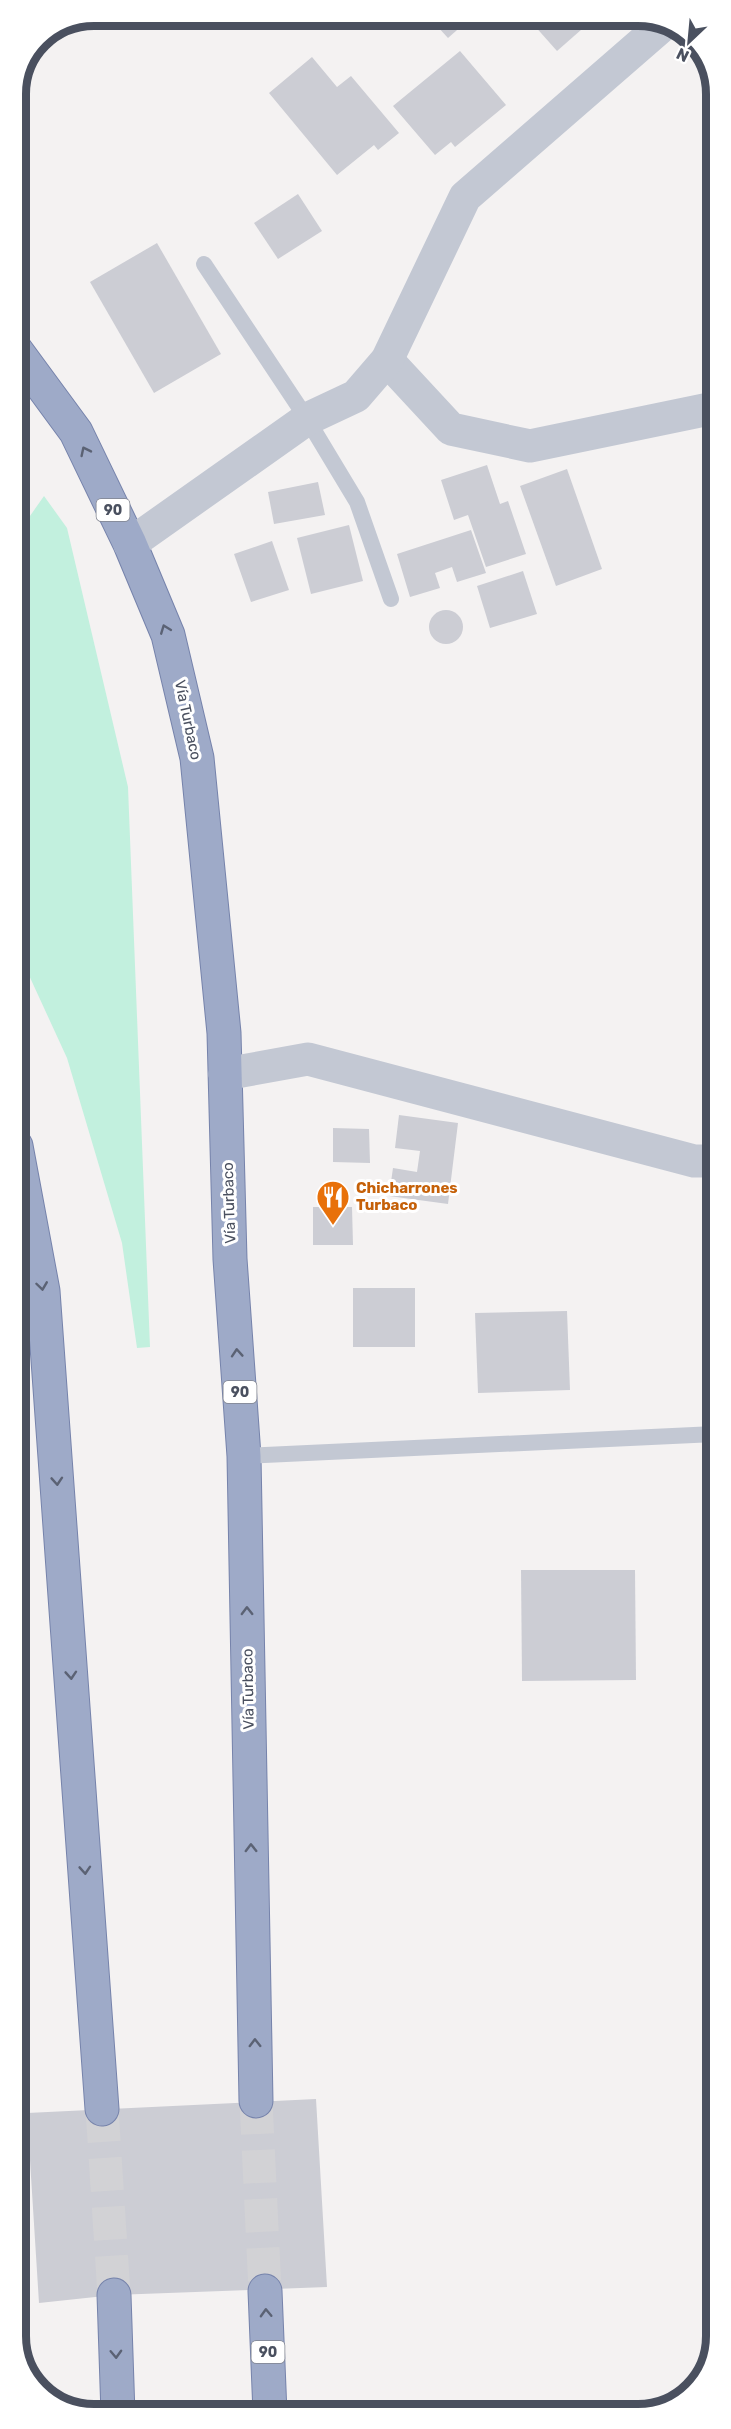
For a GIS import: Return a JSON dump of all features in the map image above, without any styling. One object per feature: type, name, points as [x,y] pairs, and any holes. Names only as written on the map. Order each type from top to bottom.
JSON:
[{"type":"highway","name":"Vía Turbaco","points":[[26,364],[76,432],[130,544],[168,635],[197,758],[224,1033],[230,1259],[244,1456],[256,2101]]},
{"type":"highway","points":[[26,1200],[43,1291],[102,2109]]},
{"type":"highway","name":"90","points":[[265,2291],[270,2403]]},
{"type":"highway","points":[[114,2295],[118,2403]]},
{"type":"street","points":[[130,544],[307,419],[356,396],[387,360],[465,196],[658,29]]},
{"type":"street","points":[[387,360],[451,429],[530,446],[706,410]]},
{"type":"street","points":[[225,1074],[308,1059],[694,1161],[706,1161]]},
{"type":"lane","points":[[204,264],[307,419],[357,502],[391,599]]},
{"type":"lane","points":[[244,1456],[706,1434]]},
{"type":"green space","points":[[44,496],[67,528],[128,787],[150,1347],[137,1348],[122,1243],[67,1058],[26,969],[26,522]]},
{"type":"building","points":[[437,26],[462,26],[448,38]]},
{"type":"building","points":[[535,26],[585,26],[557,51]]},
{"type":"building","points":[[460,51],[506,105],[455,147],[451,142],[435,155],[393,106]]},
{"type":"building","points":[[312,57],[337,87],[351,76],[399,133],[378,150],[374,145],[337,175],[269,93]]},
{"type":"building","points":[[298,194],[322,231],[278,259],[254,223]]},
{"type":"building","points":[[157,243],[221,354],[154,393],[90,282]]},
{"type":"building","points":[[487,465],[500,504],[508,501],[526,554],[486,567],[468,515],[454,520],[441,480]]},
{"type":"building","points":[[567,469],[602,569],[556,586],[520,486]]},
{"type":"building","points":[[318,482],[325,515],[274,524],[268,492]]},
{"type":"building","points":[[349,525],[363,581],[311,594],[297,538]]},
{"type":"building","points":[[471,530],[486,573],[457,582],[452,567],[435,573],[440,588],[410,597],[397,554]]},
{"type":"building","points":[[272,541],[289,590],[251,602],[234,554]]},
{"type":"building","points":[[523,571],[537,614],[490,628],[477,586]]},
{"type":"building","points":[[446,610],[458,615],[463,627],[458,639],[446,644],[434,639],[429,627],[434,615]]},
{"type":"building","points":[[399,1115],[458,1123],[448,1204],[389,1196],[393,1168],[417,1172],[420,1151],[395,1148]]},
{"type":"building","points":[[333,1128],[369,1129],[370,1163],[333,1162]]},
{"type":"building","name":"Chicharrones Turbaco","points":[[313,1207],[352,1207],[353,1245],[313,1245]]},
{"type":"building","points":[[353,1288],[415,1288],[415,1347],[353,1347]]},
{"type":"building","points":[[567,1311],[570,1390],[478,1393],[475,1313]]},
{"type":"building","points":[[521,1570],[635,1570],[636,1680],[522,1681]]},
{"type":"building","points":[[316,2099],[327,2287],[114,2295],[39,2303],[27,2113]]},
{"type":"tunnel","points":[[256,2101],[265,2291]]},
{"type":"tunnel","points":[[102,2109],[114,2295]]},
{"type":"place","name":"Chicharrones Turbaco","points":[[333,1226]]}]
